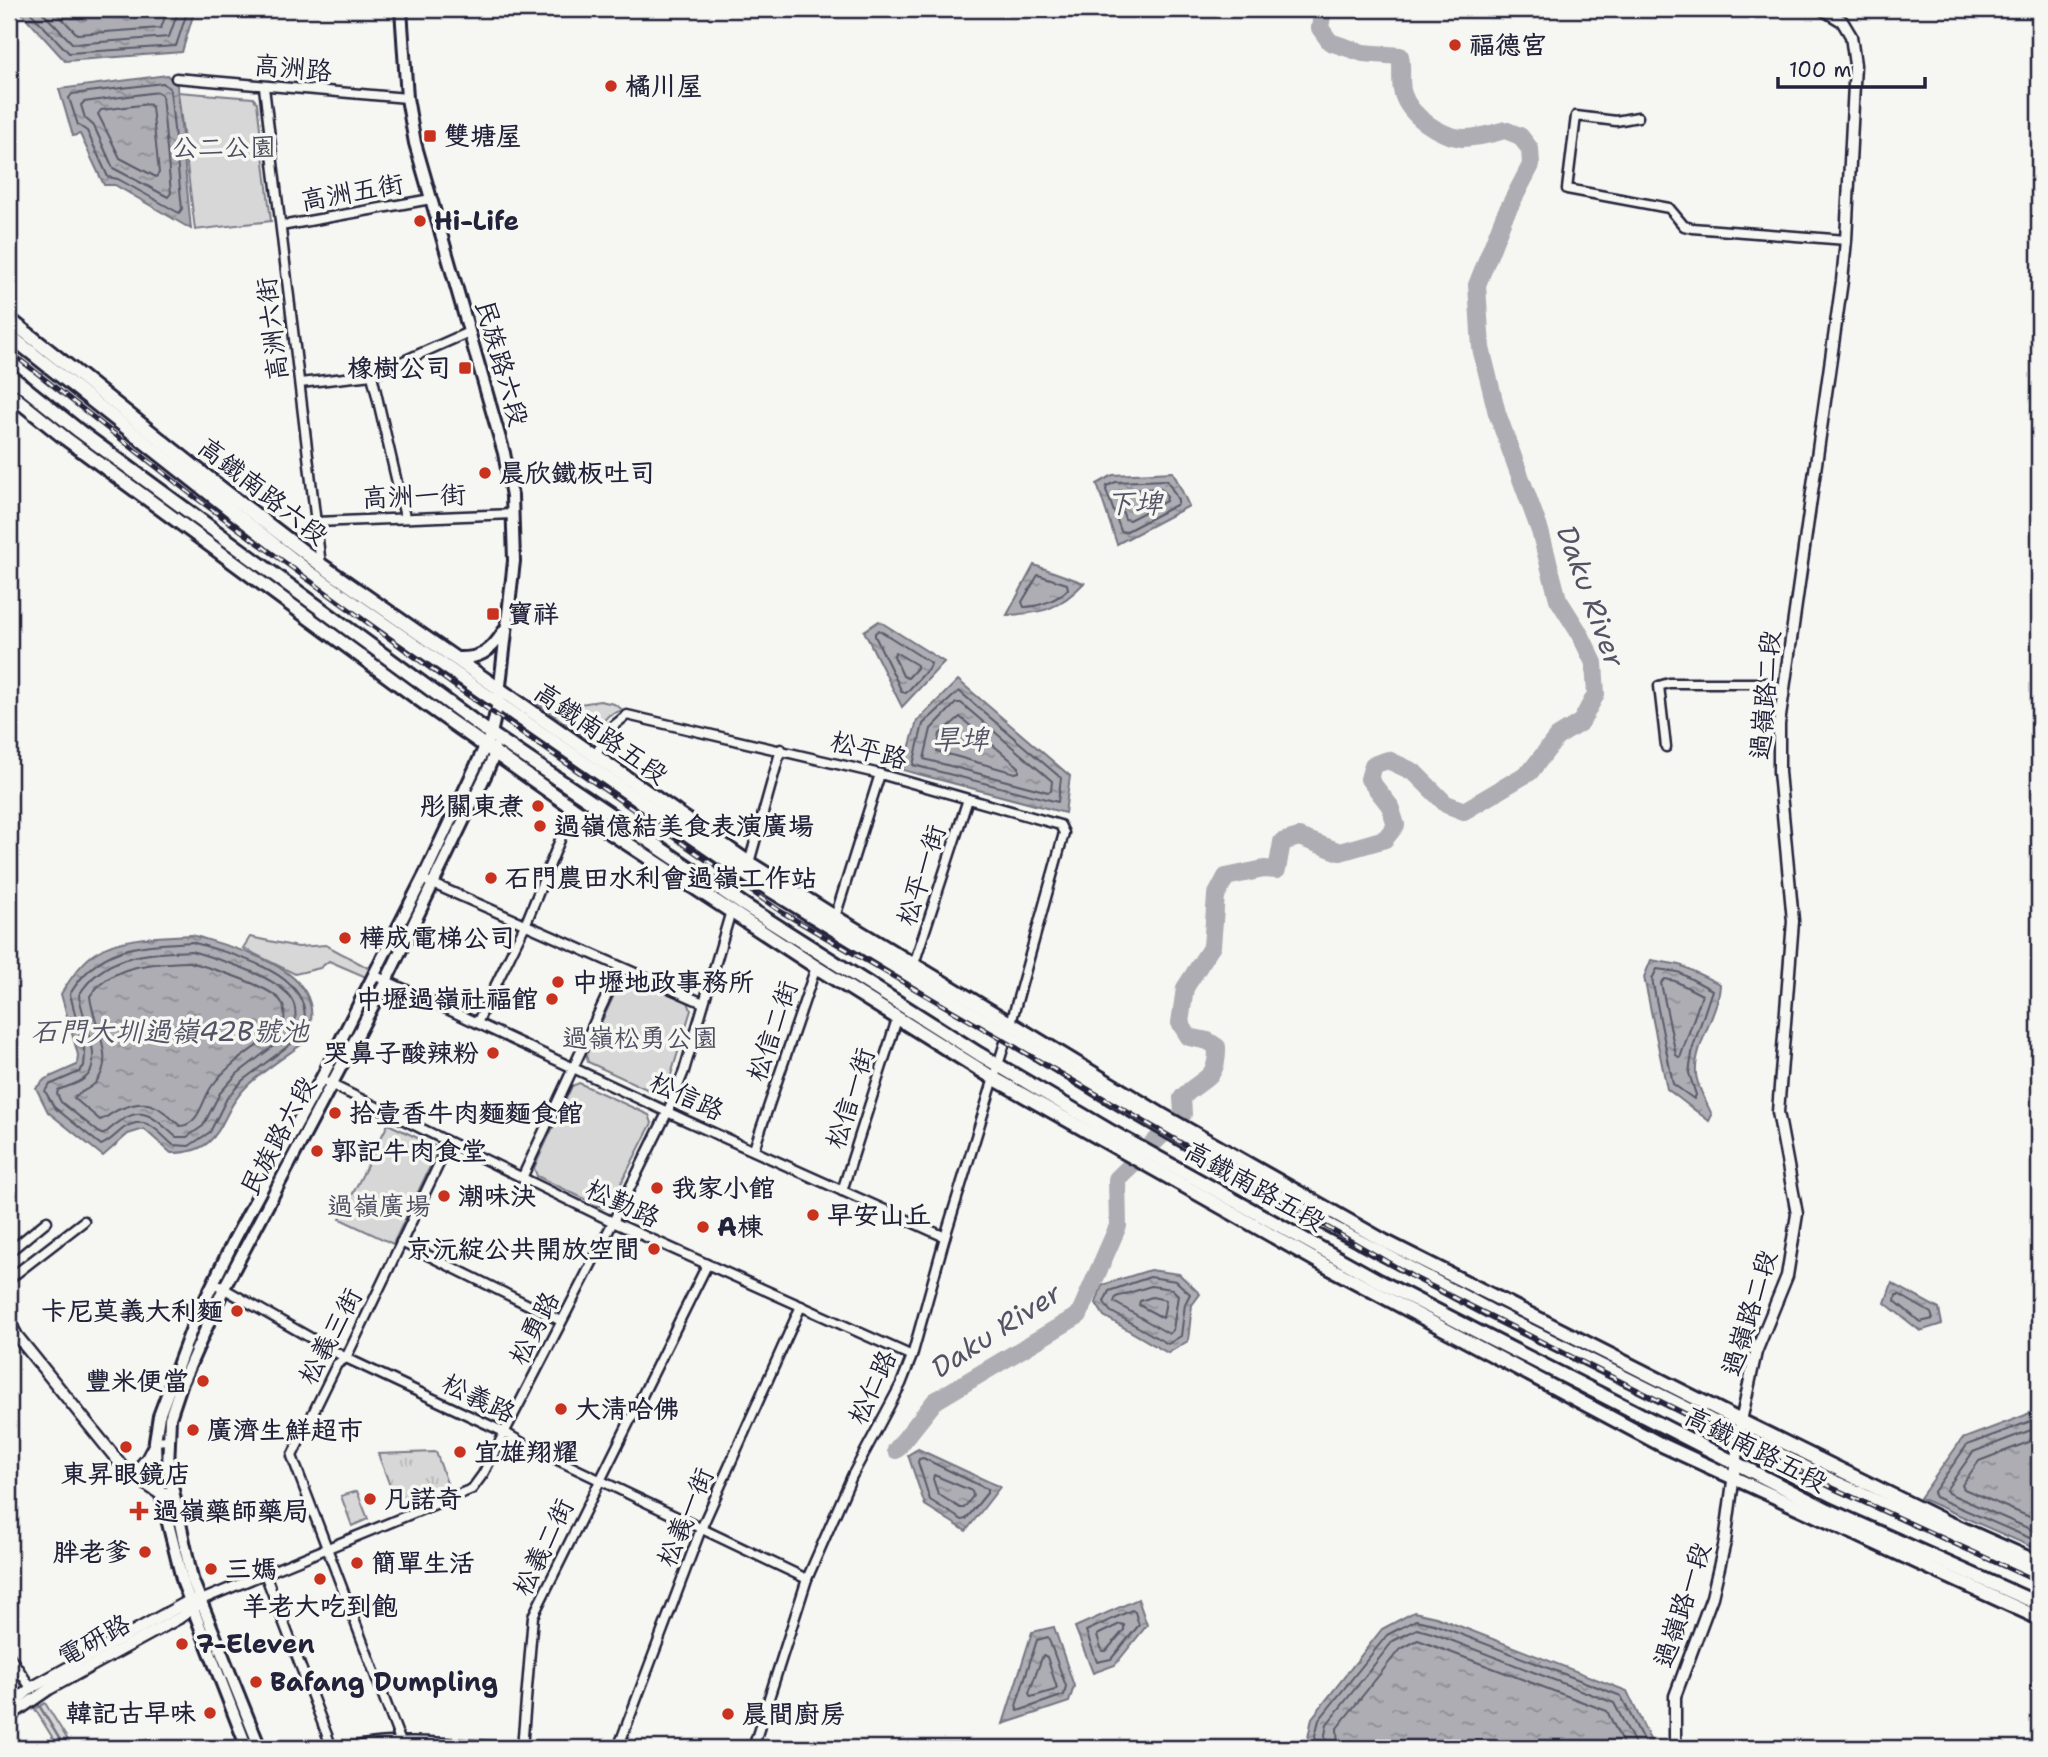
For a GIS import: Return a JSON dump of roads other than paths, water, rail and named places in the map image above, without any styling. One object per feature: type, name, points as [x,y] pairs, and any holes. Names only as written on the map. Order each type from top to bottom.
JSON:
[{"type":"main road","name":"民族路六段","points":[[194,1604],[159,1493],[155,1441],[166,1392],[193,1325],[219,1285],[326,1082],[386,981],[434,884],[490,750],[498,703],[514,561],[513,514],[504,453],[415,143],[407,98],[401,9]]},
{"type":"main road","name":"高鐵南路六段","points":[[9,319],[321,565],[498,688]]},
{"type":"main road","name":"高鐵南路六段","points":[[9,335],[309,572],[498,703]]},
{"type":"main road","points":[[45,365],[99,392]]},
{"type":"main road","points":[[9,375],[79,431],[491,734]]},
{"type":"main road","points":[[9,393],[490,750]]},
{"type":"main road","points":[[33,413],[79,431]]},
{"type":"main road","points":[[456,658],[471,659],[489,651],[497,643],[506,626]]},
{"type":"main road","name":"高鐵南路五段","points":[[498,688],[749,863],[914,964],[1010,1029],[1327,1223],[1491,1311],[1580,1354],[2039,1563]]},
{"type":"main road","name":"高鐵南路五段","points":[[498,703],[751,878],[1160,1115],[1384,1241],[1740,1427],[1837,1483],[2039,1575]]},
{"type":"main road","name":"高鐵南路五段","points":[[491,734],[744,905],[1108,1130],[1379,1281],[1736,1465],[1828,1510],[2039,1604]]},
{"type":"main road","name":"民族路六段","points":[[326,1082],[374,975],[490,750]]},
{"type":"main road","name":"高鐵南路五段","points":[[490,750],[573,808],[897,1019],[995,1079],[1326,1266],[1625,1425],[1734,1479],[2039,1618]]},
{"type":"main road","points":[[1327,1223],[1384,1241]]},
{"type":"main road","points":[[1326,1266],[1379,1281]]},
{"type":"main road","name":"民族路六段","points":[[194,1604],[192,1579],[172,1493],[168,1440],[174,1405],[219,1285]]},
{"type":"main road","points":[[1535,1319],[1580,1354]]},
{"type":"main road","points":[[194,1604],[247,1748]]},
{"type":"main road","points":[[194,1604],[260,1748]]},
{"type":"street","name":"過嶺路二段","points":[[1740,1427],[1756,1352],[1787,1276],[1797,1214],[1778,1112],[1793,921],[1779,772],[1779,724],[1846,240],[1855,65],[1851,36],[1842,21],[1822,9]]},
{"type":"street","name":"高洲路","points":[[176,78],[407,98]]},
{"type":"street","name":"高洲六街","points":[[264,87],[321,565]]},
{"type":"street","points":[[1638,117],[1616,121],[1576,116],[1567,189],[1669,208],[1684,226],[1692,228],[1846,240]]},
{"type":"street","name":"高洲五街","points":[[281,226],[431,199]]},
{"type":"street","points":[[300,383],[372,375],[469,332]]},
{"type":"street","points":[[372,375],[405,517]]},
{"type":"street","name":"高洲一街","points":[[316,522],[513,514]]},
{"type":"street","points":[[1666,747],[1659,686],[1669,683],[1767,683],[1782,696]]},
{"type":"street","name":"松平路","points":[[594,757],[612,727],[627,715],[880,774],[1059,825],[1064,832],[1010,1029]]},
{"type":"street","points":[[749,863],[781,749]]},
{"type":"street","points":[[835,917],[880,774]]},
{"type":"street","name":"松平一街","points":[[914,964],[968,799]]},
{"type":"street","points":[[477,1023],[526,923],[573,808]]},
{"type":"street","points":[[422,879],[703,1003]]},
{"type":"street","name":"松勇路","points":[[194,1604],[471,1489],[483,1474],[668,1111],[684,1072],[731,911]]},
{"type":"street","points":[[522,1178],[620,967]]},
{"type":"street","name":"松信二街","points":[[754,1149],[816,967]]},
{"type":"street","name":"松信路","points":[[374,975],[945,1237]]},
{"type":"street","name":"松信一街","points":[[842,1191],[897,1019]]},
{"type":"street","name":"松仁路","points":[[752,1748],[807,1578],[852,1476],[901,1384],[912,1356],[945,1237],[1010,1029]]},
{"type":"street","name":"松勤路","points":[[326,1082],[613,1222],[912,1356]]},
{"type":"street","name":"松義三街","points":[[402,1745],[292,1456],[337,1364],[346,1359],[450,1143]]},
{"type":"street","points":[[9,1252],[47,1221]]},
{"type":"street","points":[[9,1279],[84,1221]]},
{"type":"street","points":[[401,1242],[561,1321]]},
{"type":"street","name":"松義二街","points":[[523,1748],[533,1616],[707,1265]]},
{"type":"street","name":"松義路","points":[[219,1285],[346,1359],[807,1578]]},
{"type":"street","name":"松義一街","points":[[618,1748],[701,1528],[801,1306]]},
{"type":"street","points":[[9,1321],[17,1336],[127,1472],[159,1493],[172,1493]]},
{"type":"street","name":"過嶺路一段","points":[[1675,1748],[1675,1696],[1712,1597],[1725,1542],[1740,1427]]},
{"type":"street","points":[[127,1472],[135,1471],[155,1441],[168,1440]]},
{"type":"street","points":[[265,1574],[332,1748]]},
{"type":"street","points":[[9,1707],[31,1688],[194,1604]]},
{"type":"street","name":"電研路","points":[[9,1719],[50,1689],[194,1604]]},
{"type":"street","points":[[9,1655],[31,1688]]},
{"type":"street","points":[[349,1748],[363,1744],[514,1748]]},
{"type":"water","points":[[18,9],[195,9],[182,52],[65,61]]},
{"type":"water","points":[[167,75],[177,85],[191,229],[115,185],[104,185],[80,134],[73,136],[59,89]]},
{"type":"water","name":"下埤","points":[[1173,472],[1189,506],[1117,544],[1097,484],[1113,475]]},
{"type":"water","name":"下埤","points":[[1034,565],[1084,583],[1066,599],[1049,608],[1007,615]]},
{"type":"water","name":"旱埤","points":[[879,621],[944,662],[902,707],[864,631]]},
{"type":"water","name":"旱埤","points":[[958,680],[1070,776],[1065,813],[903,770],[917,721]]},
{"type":"water","name":"石門大圳過嶺42B號池","points":[[192,935],[258,957],[296,981],[308,997],[311,1017],[305,1042],[248,1085],[230,1108],[212,1139],[202,1147],[171,1153],[144,1129],[128,1134],[103,1156],[48,1112],[36,1088],[45,1079],[77,1065],[78,1055],[61,994],[86,960],[107,947],[143,938]]},
{"type":"water","points":[[1651,960],[1680,965],[1720,984],[1716,1007],[1696,1063],[1698,1084],[1712,1115],[1709,1121],[1667,1089],[1644,977]]},
{"type":"water","points":[[1150,1270],[1179,1274],[1200,1294],[1192,1305],[1188,1341],[1168,1353],[1104,1316],[1096,1303],[1102,1285]]},
{"type":"water","points":[[1892,1283],[1939,1309],[1942,1324],[1920,1331],[1885,1303]]},
{"type":"water","points":[[2039,1410],[2039,1550],[1920,1498],[1962,1439]]},
{"type":"water","points":[[918,1449],[1000,1487],[966,1531],[925,1505],[908,1455]]},
{"type":"water","points":[[1138,1599],[1147,1625],[1115,1665],[1093,1673],[1075,1627]]},
{"type":"water","points":[[1414,1612],[1436,1617],[1627,1691],[1654,1748],[1313,1748],[1308,1738],[1312,1718],[1382,1629]]},
{"type":"water","points":[[1054,1627],[1074,1686],[1069,1702],[1003,1724],[1032,1632]]},
{"type":"waterway","name":"Daku River","points":[[896,1450],[935,1401],[1079,1315],[1118,1226],[1117,1179],[1183,1114],[1182,1098],[1207,1078],[1215,1067],[1217,1047],[1208,1041],[1189,1037],[1180,1023],[1185,988],[1212,946],[1216,896],[1226,877],[1264,869],[1277,870],[1282,842],[1299,837],[1340,852],[1385,839],[1396,825],[1390,806],[1369,779],[1373,765],[1388,760],[1414,772],[1446,804],[1464,811],[1530,772],[1557,737],[1581,722],[1596,694],[1594,663],[1558,599],[1540,531],[1497,413],[1481,348],[1477,285],[1504,217],[1531,165],[1530,149],[1520,136],[1505,130],[1479,137],[1462,138],[1427,124],[1412,110],[1403,94],[1400,56],[1363,53],[1330,42],[1320,28],[1323,9]]},
{"type":"waterway","points":[[9,1670],[40,1707],[65,1748]]},
{"type":"railway","points":[[9,351],[192,495],[456,687],[780,911],[1415,1278],[1833,1488],[2039,1582]]},
{"type":"place","name":"福德宮","points":[[1455,45]]},
{"type":"place","name":"橘川屋","points":[[611,86]]},
{"type":"place","name":"雙塘屋","points":[[430,136]]},
{"type":"place","name":"Hi-Life","points":[[420,221]]},
{"type":"place","name":"橡樹公司","points":[[465,368]]},
{"type":"place","name":"晨欣鐵板吐司","points":[[485,473]]},
{"type":"place","name":"寶祥","points":[[493,614]]},
{"type":"place","name":"彤關東煮","points":[[538,806]]},
{"type":"place","name":"過嶺億結美食表演廣場","points":[[540,826]]},
{"type":"place","name":"石門農田水利會過嶺工作站","points":[[491,878]]},
{"type":"place","name":"樺成電梯公司","points":[[345,938]]},
{"type":"place","name":"中壢地政事務所","points":[[558,982]]},
{"type":"place","name":"中壢過嶺社福館","points":[[552,999]]},
{"type":"place","name":"哭鼻子酸辣粉","points":[[493,1053]]},
{"type":"place","name":"拾壹香牛肉麵麵食館","points":[[335,1113]]},
{"type":"place","name":"郭記牛肉食堂","points":[[317,1151]]},
{"type":"place","name":"我家小館","points":[[657,1188]]},
{"type":"place","name":"潮味決","points":[[444,1196]]},
{"type":"place","name":"早安山丘","points":[[813,1215]]},
{"type":"place","name":"A棟","points":[[703,1227]]},
{"type":"place","name":"京沅綻公共開放空間","points":[[654,1249]]},
{"type":"place","name":"卡尼莫義大利麵","points":[[237,1311]]},
{"type":"place","name":"豐米便當","points":[[203,1381]]},
{"type":"place","name":"大清哈佛","points":[[561,1409]]},
{"type":"place","name":"廣濟生鮮超市","points":[[193,1430]]},
{"type":"place","name":"東昇眼鏡店","points":[[126,1447]]},
{"type":"place","name":"宜雄翔耀","points":[[460,1452]]},
{"type":"place","name":"凡諾奇","points":[[370,1499]]},
{"type":"place","name":"過嶺藥師藥局","points":[[139,1511]]},
{"type":"place","name":"胖老爹","points":[[145,1552]]},
{"type":"place","name":"簡單生活","points":[[357,1563]]},
{"type":"place","name":"三媽","points":[[211,1569]]},
{"type":"place","name":"羊老大吃到飽","points":[[320,1579]]},
{"type":"place","name":"7-Eleven","points":[[182,1644]]},
{"type":"place","name":"Bafang Dumpling","points":[[256,1682]]},
{"type":"place","name":"韓記古早味","points":[[210,1713]]},
{"type":"place","name":"晨間廚房","points":[[728,1714]]},
{"type":"park label","name":"公二公園","points":[[224,147]]},
{"type":"park label","name":"過嶺松勇公園","points":[[640,1038]]},
{"type":"park label","name":"過嶺廣場","points":[[379,1206]]}]
